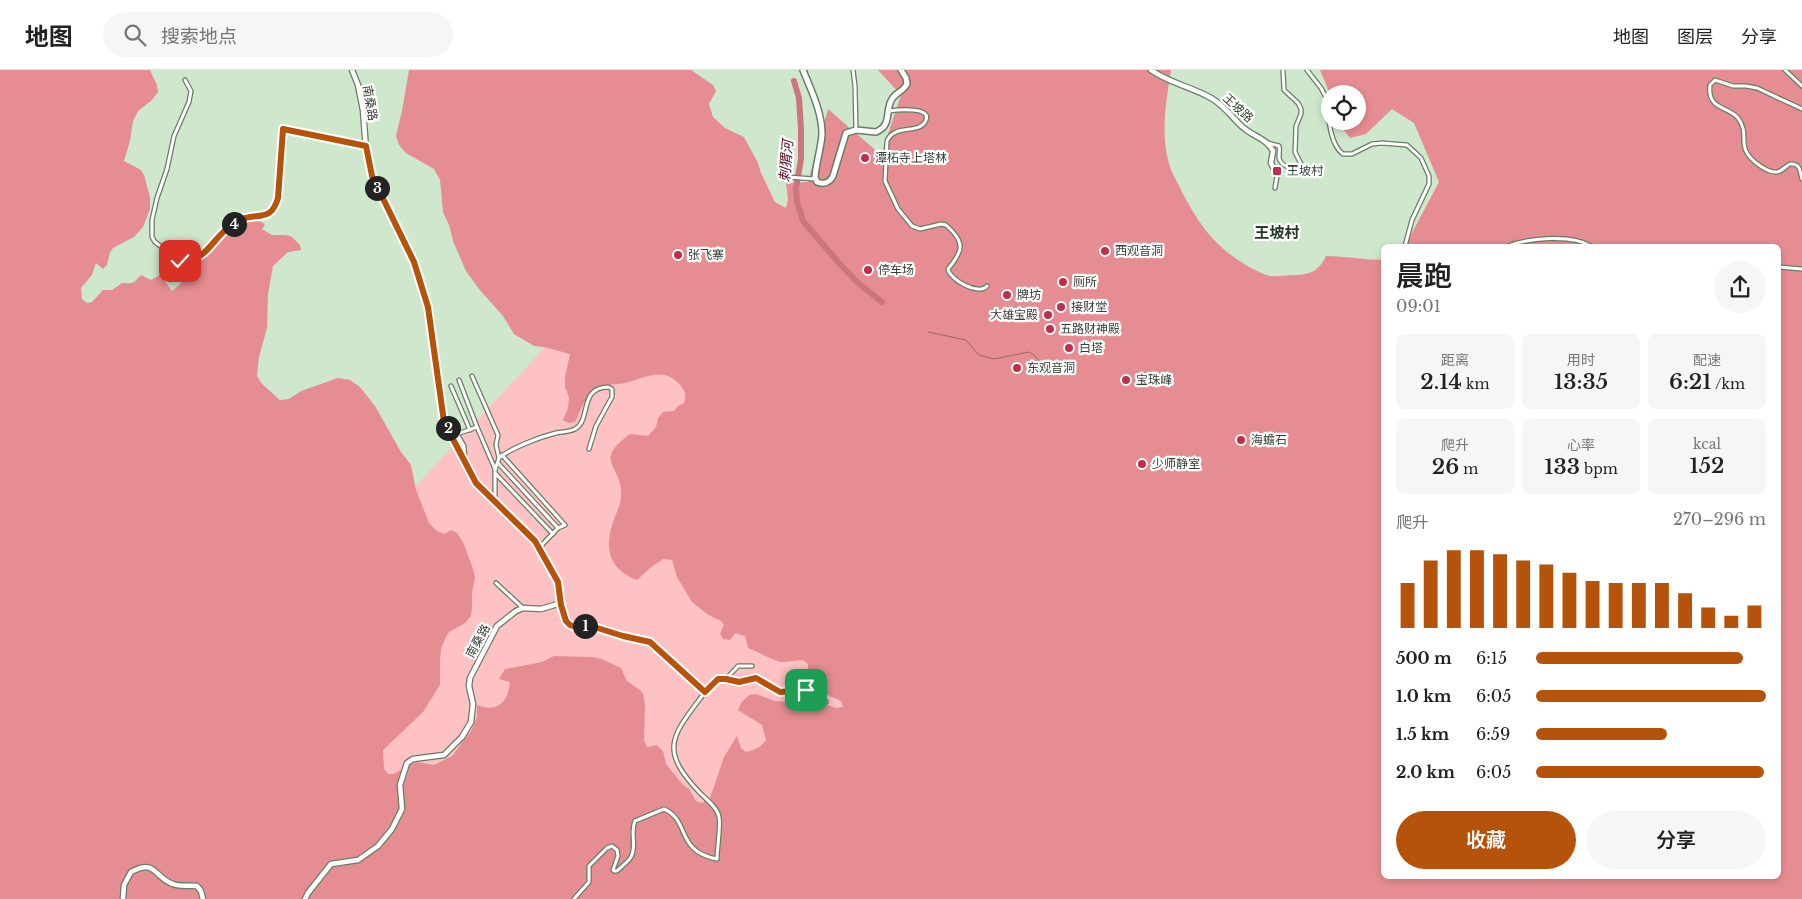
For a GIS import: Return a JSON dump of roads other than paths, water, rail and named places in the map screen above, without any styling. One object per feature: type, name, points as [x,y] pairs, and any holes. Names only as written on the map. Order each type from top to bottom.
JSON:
[{"type":"main road","points":[[803,70],[818,109],[821,124],[821,144],[815,174],[817,182],[824,184],[832,179],[845,136],[848,132],[856,130],[879,131],[886,123],[890,103],[893,98],[905,89],[907,84],[901,70]]},
{"type":"street","name":"南桑路","points":[[352,70],[358,85],[363,110],[366,146],[372,176],[414,262],[429,314],[444,422],[476,483],[535,541],[558,582],[561,603]]},
{"type":"street","points":[[853,70],[856,130]]},
{"type":"street","name":"王坡路","points":[[1151,70],[1172,82],[1211,97],[1227,109],[1245,129],[1268,143]]},
{"type":"street","points":[[1268,143],[1279,146],[1280,159],[1283,164],[1292,168],[1300,168],[1301,164],[1295,150],[1296,126],[1301,109],[1296,101],[1284,90],[1282,70]]},
{"type":"street","points":[[1307,70],[1321,88]]},
{"type":"street","points":[[1785,70],[1802,86]]},
{"type":"street","points":[[185,80],[190,91],[189,102],[174,136],[152,220],[152,237],[155,242],[180,261],[191,261],[198,258],[227,228],[241,219],[265,216],[276,206],[283,129],[366,146]]},
{"type":"street","points":[[1802,109],[1754,87],[1734,86],[1716,80],[1710,85],[1710,94],[1715,104],[1735,115],[1740,122],[1744,133],[1745,149],[1749,156],[1761,166],[1774,172],[1782,170],[1790,164],[1796,164],[1799,167],[1802,179]]},
{"type":"street","points":[[889,112],[920,110],[926,118],[925,122],[920,126],[893,133],[887,140],[885,181],[898,210],[912,226],[920,229],[941,224],[946,225],[960,241],[961,247],[959,255],[948,269],[949,274],[954,279],[972,288],[981,290],[988,286]]},
{"type":"street","points":[[1331,130],[1336,146],[1342,154],[1352,154],[1375,143],[1404,144],[1415,151],[1423,161],[1430,184],[1412,220],[1406,244]]},
{"type":"street","points":[[1268,143],[1273,151],[1271,163],[1277,176],[1276,188]]},
{"type":"street","points":[[781,157],[788,177],[814,179]]},
{"type":"street","points":[[1516,244],[1563,239],[1585,244]]},
{"type":"street","points":[[1781,267],[1802,269]]},
{"type":"street","points":[[472,376],[498,435],[496,445],[499,458],[495,472],[495,500]]},
{"type":"street","points":[[458,380],[495,472],[553,534]]},
{"type":"street","points":[[451,386],[470,430]]},
{"type":"street","points":[[499,458],[547,436],[576,429],[582,421],[588,398],[602,387],[608,387],[612,389],[612,397],[596,426],[589,449]]},
{"type":"street","points":[[465,462],[464,446],[457,434],[477,427]]},
{"type":"street","points":[[502,455],[565,525],[558,528],[538,549]]},
{"type":"street","points":[[498,463],[558,528]]},
{"type":"street","points":[[496,583],[523,608],[541,609],[561,603],[566,621],[570,625],[576,627],[591,626],[650,642],[705,692]]},
{"type":"street","name":"南桑路","points":[[305,899],[331,864],[358,860],[378,846],[392,829],[402,809],[400,784],[407,763],[412,759],[444,755],[462,737],[472,722],[473,704],[469,686],[473,670],[497,626],[516,611],[523,608]]},
{"type":"street","points":[[726,679],[738,666],[752,666]]},
{"type":"street","points":[[574,899],[589,882],[589,866],[607,848],[612,846],[618,850],[613,870],[617,871],[630,858],[634,850],[633,826],[635,821],[664,809],[672,814],[688,843],[697,853],[708,858],[717,859],[719,816],[712,804],[687,778],[673,752],[672,745],[678,730],[705,692],[718,679],[739,682],[759,678],[780,692],[802,690],[811,693],[816,699],[826,702]]},
{"type":"street","points":[[123,899],[124,885],[131,872],[146,867],[153,868],[170,884],[197,886],[201,891],[203,899]]},
{"type":"waterway","name":"刺猬河","points":[[794,81],[799,98],[801,130],[801,159],[796,188],[797,202],[803,221],[858,283],[882,302]]},
{"type":"waterway","points":[[928,332],[966,340],[979,355],[994,359],[1029,352],[1046,368]]},
{"type":"place","name":"潭柘寺上塔林","points":[[865,158]]},
{"type":"place","name":"王坡村","points":[[1277,171]]},
{"type":"place","name":"西观音洞","points":[[1105,251]]},
{"type":"place","name":"张飞寨","points":[[678,255]]},
{"type":"place","name":"停车场","points":[[868,270]]},
{"type":"place","name":"厕所","points":[[1063,282]]},
{"type":"place","name":"牌坊","points":[[1007,295]]},
{"type":"place","name":"接财堂","points":[[1061,307]]},
{"type":"place","name":"大雄宝殿","points":[[1048,315]]},
{"type":"place","name":"五路财神殿","points":[[1050,329]]},
{"type":"place","name":"白塔","points":[[1069,348]]},
{"type":"place","name":"东观音洞","points":[[1017,368]]},
{"type":"place","name":"宝珠峰","points":[[1126,380]]},
{"type":"place","name":"海蟾石","points":[[1241,440]]},
{"type":"place","name":"少师静室","points":[[1142,464]]},
{"type":"district","name":"王坡村","points":[[1277,233]]}]
